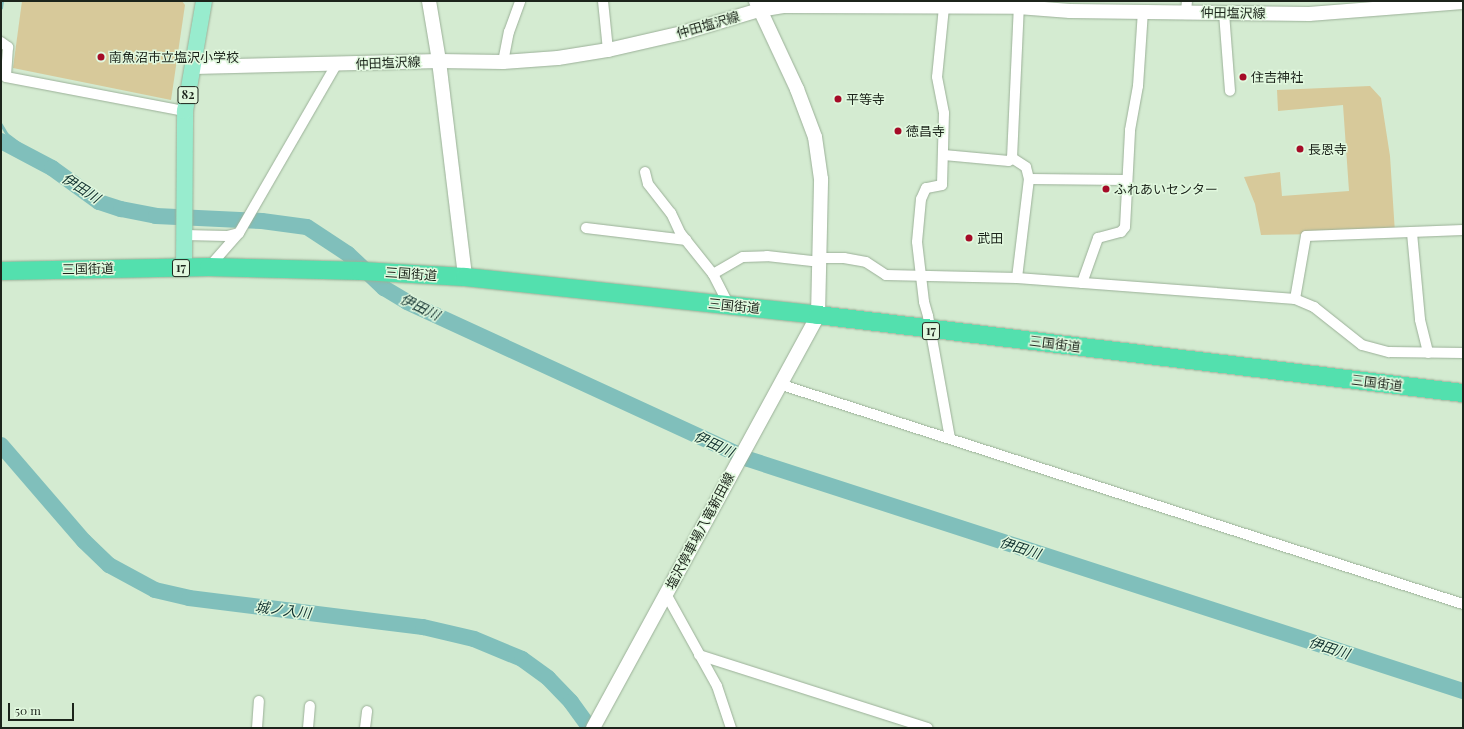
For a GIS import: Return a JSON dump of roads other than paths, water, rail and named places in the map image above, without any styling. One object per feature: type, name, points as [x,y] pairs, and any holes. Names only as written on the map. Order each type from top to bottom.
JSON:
[{"type":"highway","name":"三国街道","points":[[1,275],[209,267],[361,271],[465,277],[818,315],[930,330],[1051,343],[1463,393]]},
{"type":"main road","name":"82","points":[[184,268],[183,191],[185,111],[194,67],[204,1]]},
{"type":"main road","points":[[429,1],[439,61],[465,277]]},
{"type":"main road","name":"仲田塩沢線","points":[[194,67],[439,61],[503,62],[558,58],[608,50],[682,33],[757,5],[786,6],[880,4],[944,7],[1018,4],[1143,10],[1187,7],[1224,13],[1309,14],[1351,6],[1463,2]]},
{"type":"main road","points":[[757,5],[797,89],[815,137],[821,179],[821,260],[818,315]]},
{"type":"main road","name":"塩沢停車場八竜新田線","points":[[593,728],[604,705],[666,594],[735,465],[782,385],[818,315]]},
{"type":"street","points":[[503,62],[509,32],[520,1]]},
{"type":"street","points":[[603,1],[608,50]]},
{"type":"street","points":[[1012,158],[1018,4]]},
{"type":"street","points":[[944,7],[937,77],[944,113],[942,185],[926,188],[921,199],[917,242],[919,274],[950,438]]},
{"type":"street","points":[[1082,284],[1098,238],[1121,232],[1125,227],[1126,180],[1130,130],[1138,86],[1143,10]]},
{"type":"street","points":[[1224,13],[1230,91]]},
{"type":"street","points":[[2,43],[8,47],[6,77],[185,111]]},
{"type":"street","points":[[209,267],[239,234],[336,64]]},
{"type":"street","points":[[944,155],[1009,161],[1012,158]]},
{"type":"street","points":[[1012,158],[1026,167],[1029,179],[1017,278]]},
{"type":"street","points":[[645,172],[648,184],[671,213],[686,240],[713,274],[729,306]]},
{"type":"street","points":[[1029,179],[1126,180]]},
{"type":"street","points":[[586,228],[686,240]]},
{"type":"street","points":[[1295,299],[1306,236],[1463,230]]},
{"type":"street","points":[[1412,233],[1420,320],[1428,353]]},
{"type":"street","points":[[184,235],[227,236],[239,234]]},
{"type":"street","points":[[713,274],[743,258],[767,256],[821,260],[844,258],[866,262],[886,275],[919,274],[1017,278],[1295,299],[1314,307],[1362,345],[1389,352],[1463,353]]},
{"type":"street","points":[[782,385],[1463,604]]},
{"type":"street","points":[[666,594],[717,686],[731,728]]},
{"type":"street","points":[[700,655],[928,728]]},
{"type":"street","points":[[257,728],[259,700]]},
{"type":"street","points":[[308,728],[310,706]]},
{"type":"street","points":[[365,728],[367,711]]},
{"type":"waterway","points":[[1,8],[2,1]]},
{"type":"waterway","points":[[1,124],[7,134],[52,168]]},
{"type":"waterway","name":"伊田川","points":[[1,141],[52,168],[99,202],[121,209],[156,216],[262,221],[307,227],[348,254],[384,288],[407,302],[748,459],[1463,691]]},
{"type":"waterway","name":"城ノ入川","points":[[1,445],[84,541],[109,565],[155,590],[189,598],[423,627],[474,639],[522,659],[548,678],[571,702],[590,728]]},
{"type":"place","name":"南魚沼市立塩沢小学校","points":[[101,57]]},
{"type":"place","name":"住吉神社","points":[[1243,77]]},
{"type":"place","name":"平等寺","points":[[838,99]]},
{"type":"place","name":"徳昌寺","points":[[898,131]]},
{"type":"place","name":"長恩寺","points":[[1300,149]]},
{"type":"place","name":"ふれあいセンター","points":[[1106,189]]},
{"type":"place","name":"武田","points":[[969,238]]}]
